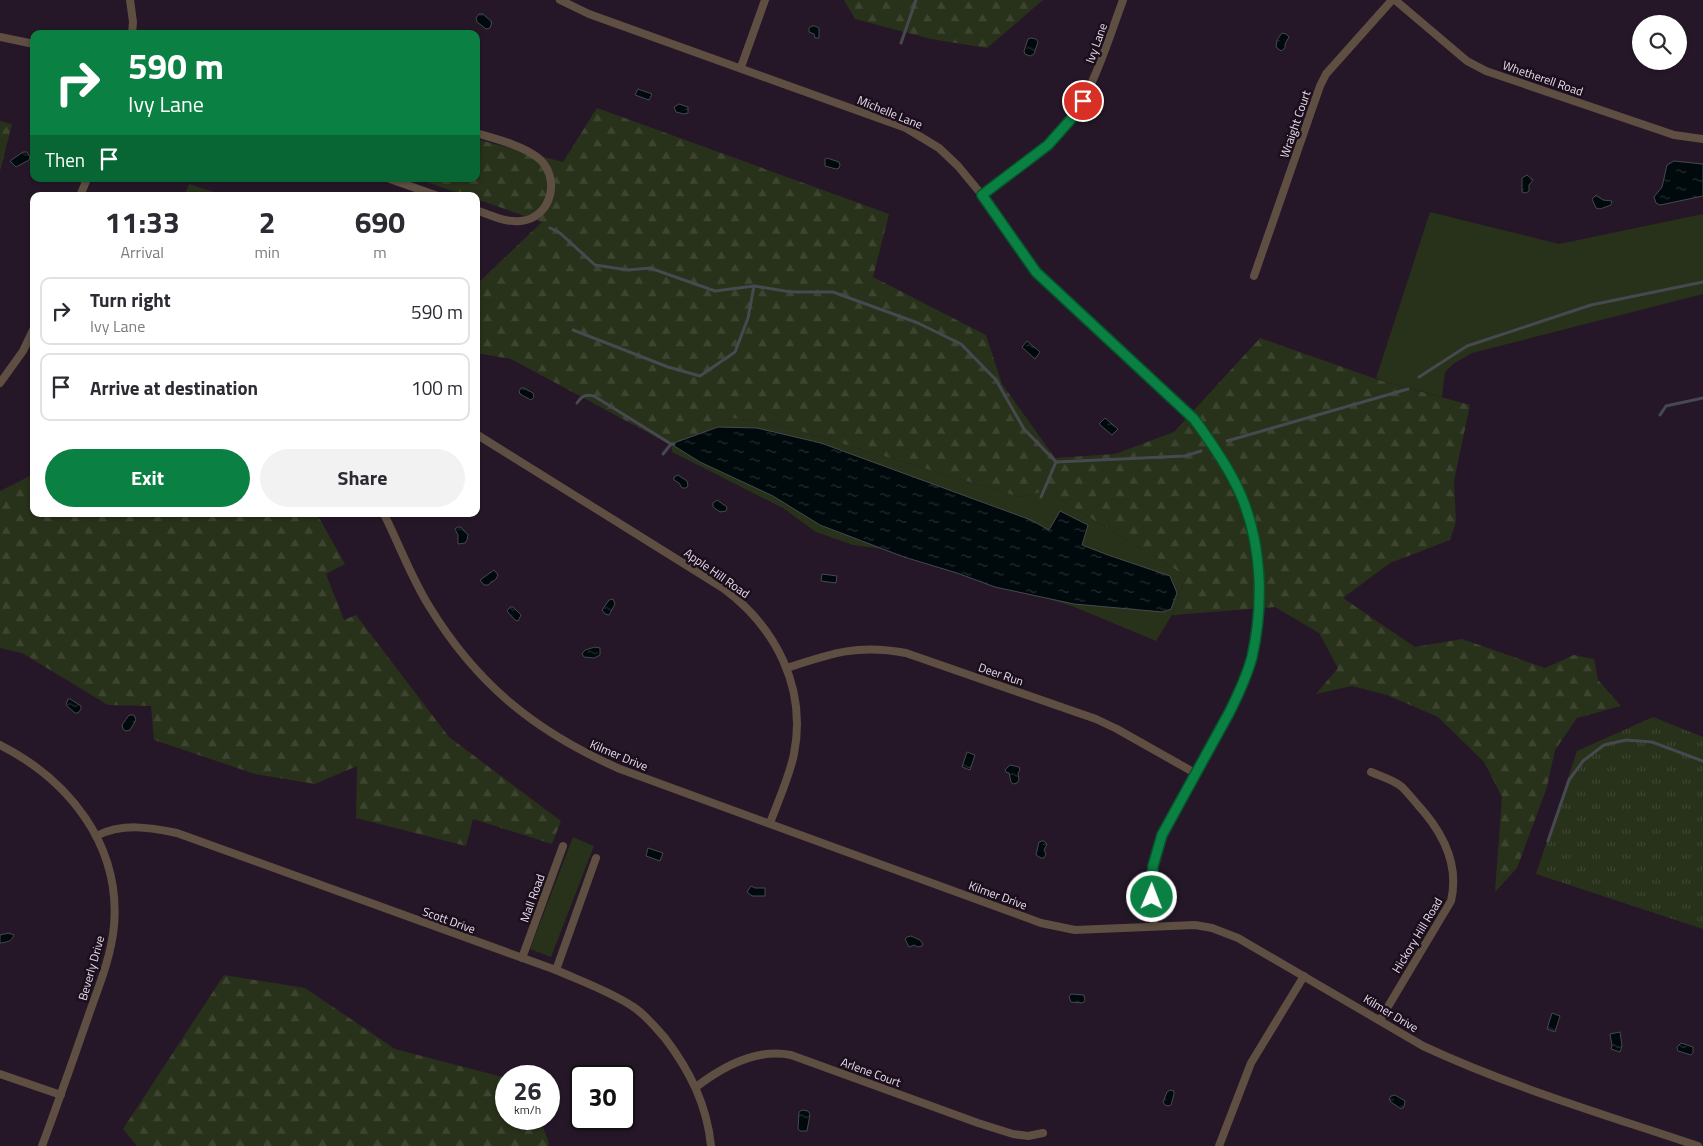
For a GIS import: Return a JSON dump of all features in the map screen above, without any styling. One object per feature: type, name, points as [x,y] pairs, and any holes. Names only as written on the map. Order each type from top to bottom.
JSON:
[{"type":"street","points":[[130,0],[132,30]]},
{"type":"street","name":"Michelle Lane","points":[[560,0],[589,14],[906,128],[939,148],[958,166],[982,195],[1036,272],[1194,419],[1213,445],[1239,492],[1246,510],[1257,557],[1259,594],[1257,628],[1251,658],[1237,696],[1166,825],[1157,850],[1152,882],[1154,925]]},
{"type":"street","points":[[741,68],[765,0]]},
{"type":"street","name":"Ivy Lane","points":[[982,195],[1048,145],[1072,118],[1093,82],[1123,0]]},
{"type":"street","name":"Whetherell Road","points":[[1393,0],[1467,62],[1486,71],[1674,135],[1703,139]]},
{"type":"street","name":"Wraight Court","points":[[1254,276],[1320,86],[1326,74],[1393,0]]},
{"type":"street","points":[[0,37],[30,43]]},
{"type":"street","points":[[480,134],[529,152],[538,158],[549,172],[552,181],[546,206],[530,220],[511,222],[480,211]]},
{"type":"street","points":[[405,182],[428,192]]},
{"type":"street","points":[[0,383],[23,351],[30,336]]},
{"type":"street","name":"Apple Hill Road","points":[[480,436],[738,599],[760,622],[779,650],[787,668],[796,710],[794,754],[770,823]]},
{"type":"street","name":"Kilmer Drive","points":[[385,517],[428,604],[444,630],[491,686],[544,730],[597,759],[620,769],[1060,928],[1092,930],[1181,924],[1212,928],[1238,938],[1431,1050],[1502,1078],[1698,1146]]},
{"type":"street","name":"Deer Run","points":[[787,668],[831,653],[853,650],[888,650],[906,654],[1096,719],[1195,773]]},
{"type":"street","name":"Beverly Drive","points":[[0,745],[34,765],[66,792],[83,813],[96,836],[112,883],[114,902],[114,926],[106,965],[42,1146]]},
{"type":"street","name":"Hickory Hill Road","points":[[1371,772],[1401,786],[1429,817],[1448,850],[1453,869],[1454,886],[1451,901],[1380,1020]]},
{"type":"street","name":"Scott Drive","points":[[96,836],[117,828],[131,827],[158,829],[177,833],[556,970],[614,995],[634,1007],[658,1029],[682,1062],[696,1086],[704,1110],[712,1146]]},
{"type":"street","name":"Mall Road","points":[[522,958],[563,846]]},
{"type":"street","points":[[556,970],[596,858]]},
{"type":"street","points":[[1220,1146],[1251,1063],[1304,976]]},
{"type":"street","name":"Arlene Court","points":[[696,1086],[740,1061],[770,1052],[779,1052],[1013,1134],[1028,1136],[1043,1133]]},
{"type":"street","points":[[0,1074],[60,1096]]},
{"type":"green space","points":[[844,0],[1043,0],[987,48],[931,39],[855,19]]},
{"type":"green space","points":[[597,108],[889,214],[873,277],[986,335],[1002,384],[1055,458],[1115,454],[1174,432],[1260,338],[1382,381],[1470,405],[1454,481],[1456,521],[1450,540],[1390,563],[1343,598],[1415,647],[1462,639],[1545,668],[1574,655],[1594,659],[1598,680],[1621,706],[1577,718],[1555,750],[1547,787],[1517,868],[1495,892],[1502,797],[1484,762],[1438,717],[1387,695],[1352,686],[1316,694],[1338,668],[1319,633],[1275,607],[1172,615],[1186,576],[1046,491],[1020,497],[774,423],[731,418],[718,427],[671,445],[511,359],[480,354],[480,281],[542,222],[480,200],[480,192],[455,192],[427,182],[480,182],[480,140],[563,162]]},
{"type":"green space","points":[[0,121],[12,124],[0,171]]},
{"type":"green space","points":[[189,184],[213,192],[186,192]]},
{"type":"green space","points":[[1430,212],[1559,244],[1703,214],[1703,294],[1472,353],[1453,364],[1445,372],[1442,397],[1382,381],[1376,378]]},
{"type":"green space","points":[[731,418],[774,423],[1020,497],[1046,491],[1186,576],[1172,615],[1156,641],[1072,606],[995,583],[906,552],[853,545],[816,532],[783,508],[672,452],[671,444],[718,427]]},
{"type":"green space","points":[[30,476],[30,517],[319,517],[345,564],[326,574],[344,620],[356,615],[449,737],[561,821],[552,844],[473,819],[466,846],[356,818],[357,766],[315,784],[255,774],[154,740],[151,706],[108,705],[22,653],[0,648],[0,491]]},
{"type":"green space","points":[[1653,717],[1703,737],[1703,929],[1536,874],[1577,751]]},
{"type":"green space","points":[[573,837],[594,846],[551,957],[530,949]]},
{"type":"green space","points":[[224,975],[305,988],[395,1049],[495,1075],[495,1130],[544,1130],[549,1143],[548,1146],[137,1146],[123,1129]]},
{"type":"water","points":[[479,14],[483,14],[492,22],[490,28],[486,29],[477,22],[476,18]]},
{"type":"water","points":[[812,26],[819,28],[819,38],[815,38],[814,34],[809,32],[809,28]]},
{"type":"water","points":[[1282,33],[1289,37],[1285,48],[1281,51],[1276,47],[1277,40]]},
{"type":"water","points":[[1028,39],[1036,39],[1038,42],[1034,54],[1030,56],[1025,54],[1024,51]]},
{"type":"water","points":[[638,89],[652,94],[649,100],[635,95]]},
{"type":"water","points":[[679,104],[688,107],[688,113],[676,112],[674,107]]},
{"type":"water","points":[[23,152],[27,152],[30,157],[29,160],[16,167],[10,161]]},
{"type":"water","points":[[825,159],[839,162],[839,168],[825,166]]},
{"type":"water","points":[[1674,161],[1703,164],[1703,196],[1660,205],[1656,203],[1654,197],[1662,187],[1667,165]]},
{"type":"water","points":[[1527,175],[1533,180],[1529,185],[1529,191],[1526,193],[1522,192],[1522,178]]},
{"type":"water","points":[[1596,195],[1603,200],[1612,201],[1611,205],[1600,209],[1596,208],[1592,199]]},
{"type":"water","points":[[1027,341],[1040,352],[1035,359],[1022,347]]},
{"type":"water","points":[[521,388],[533,393],[534,397],[531,400],[520,394]]},
{"type":"water","points":[[1105,418],[1118,429],[1112,435],[1099,424]]},
{"type":"water","points":[[718,427],[757,428],[821,443],[1031,520],[1049,530],[1060,511],[1088,525],[1082,545],[1170,576],[1177,593],[1171,609],[1163,612],[1074,604],[995,587],[904,557],[820,525],[773,496],[700,462],[671,444]]},
{"type":"water","points":[[678,475],[687,481],[688,486],[686,488],[682,488],[674,480],[674,477]]},
{"type":"water","points":[[717,500],[727,507],[726,511],[720,512],[713,507],[713,503]]},
{"type":"water","points":[[461,527],[468,535],[465,543],[458,544],[458,535],[455,529]]},
{"type":"water","points":[[494,570],[498,575],[496,579],[488,585],[484,585],[480,580]]},
{"type":"water","points":[[822,574],[837,576],[836,583],[821,581]]},
{"type":"water","points":[[613,599],[615,604],[609,615],[605,614],[602,610],[609,600]]},
{"type":"water","points":[[510,607],[513,607],[521,615],[518,621],[507,611]]},
{"type":"water","points":[[595,647],[600,648],[600,655],[594,658],[584,657],[582,654],[585,650]]},
{"type":"water","points":[[68,699],[81,706],[78,713],[75,713],[66,705]]},
{"type":"water","points":[[129,715],[134,715],[136,720],[130,730],[126,731],[122,725]]},
{"type":"water","points":[[967,752],[975,755],[970,770],[962,767]]},
{"type":"water","points":[[1010,765],[1019,767],[1019,780],[1017,783],[1013,784],[1011,782],[1009,773],[1005,770]]},
{"type":"water","points":[[1042,841],[1047,844],[1044,850],[1046,854],[1044,858],[1036,855],[1039,842]]},
{"type":"water","points":[[648,848],[663,853],[660,861],[646,856]]},
{"type":"water","points":[[751,886],[765,888],[765,896],[752,896],[747,892]]},
{"type":"water","points":[[9,933],[14,935],[12,939],[0,943],[0,935]]},
{"type":"water","points":[[911,936],[920,940],[923,944],[922,946],[914,945],[909,947],[905,939]]},
{"type":"water","points":[[1071,994],[1084,995],[1085,1001],[1082,1003],[1071,1002],[1069,997]]},
{"type":"water","points":[[1552,1013],[1560,1016],[1555,1032],[1547,1029]]},
{"type":"water","points":[[1620,1032],[1622,1046],[1620,1052],[1611,1049],[1610,1034]]},
{"type":"water","points":[[1681,1043],[1693,1047],[1691,1055],[1678,1051],[1677,1047]]},
{"type":"water","points":[[1170,1090],[1174,1091],[1174,1094],[1171,1105],[1168,1106],[1163,1102],[1167,1092]]},
{"type":"water","points":[[1395,1095],[1405,1101],[1404,1107],[1401,1109],[1389,1099]]},
{"type":"water","points":[[802,1110],[808,1111],[810,1114],[807,1131],[800,1131],[798,1129],[799,1112]]},
{"type":"waterway","points":[[901,43],[916,0]]},
{"type":"waterway","points":[[550,228],[560,233],[595,265],[628,270],[650,268],[715,291],[754,286],[791,292],[833,292],[918,323],[961,344],[996,380],[1024,429],[1056,462],[1185,456],[1201,451]]},
{"type":"waterway","points":[[1419,377],[1467,346],[1591,305],[1703,282]]},
{"type":"waterway","points":[[573,330],[668,367],[700,376],[735,352],[748,318],[754,286]]},
{"type":"waterway","points":[[1227,441],[1408,389]]},
{"type":"waterway","points":[[577,403],[584,396],[594,396],[671,444],[674,444]]},
{"type":"waterway","points":[[1660,415],[1666,406],[1703,398]]},
{"type":"waterway","points":[[663,454],[671,444]]},
{"type":"waterway","points":[[1041,497],[1056,462]]},
{"type":"waterway","points":[[1548,841],[1569,780],[1583,761],[1604,745],[1626,740],[1652,742],[1703,761]]},
{"type":"route","points":[[1083,101],[1072,118],[1048,145],[982,195],[1036,272],[1194,419],[1213,445],[1239,492],[1246,510],[1257,557],[1259,602],[1257,628],[1251,658],[1229,713],[1166,825],[1153,866],[1152,897]]}]
